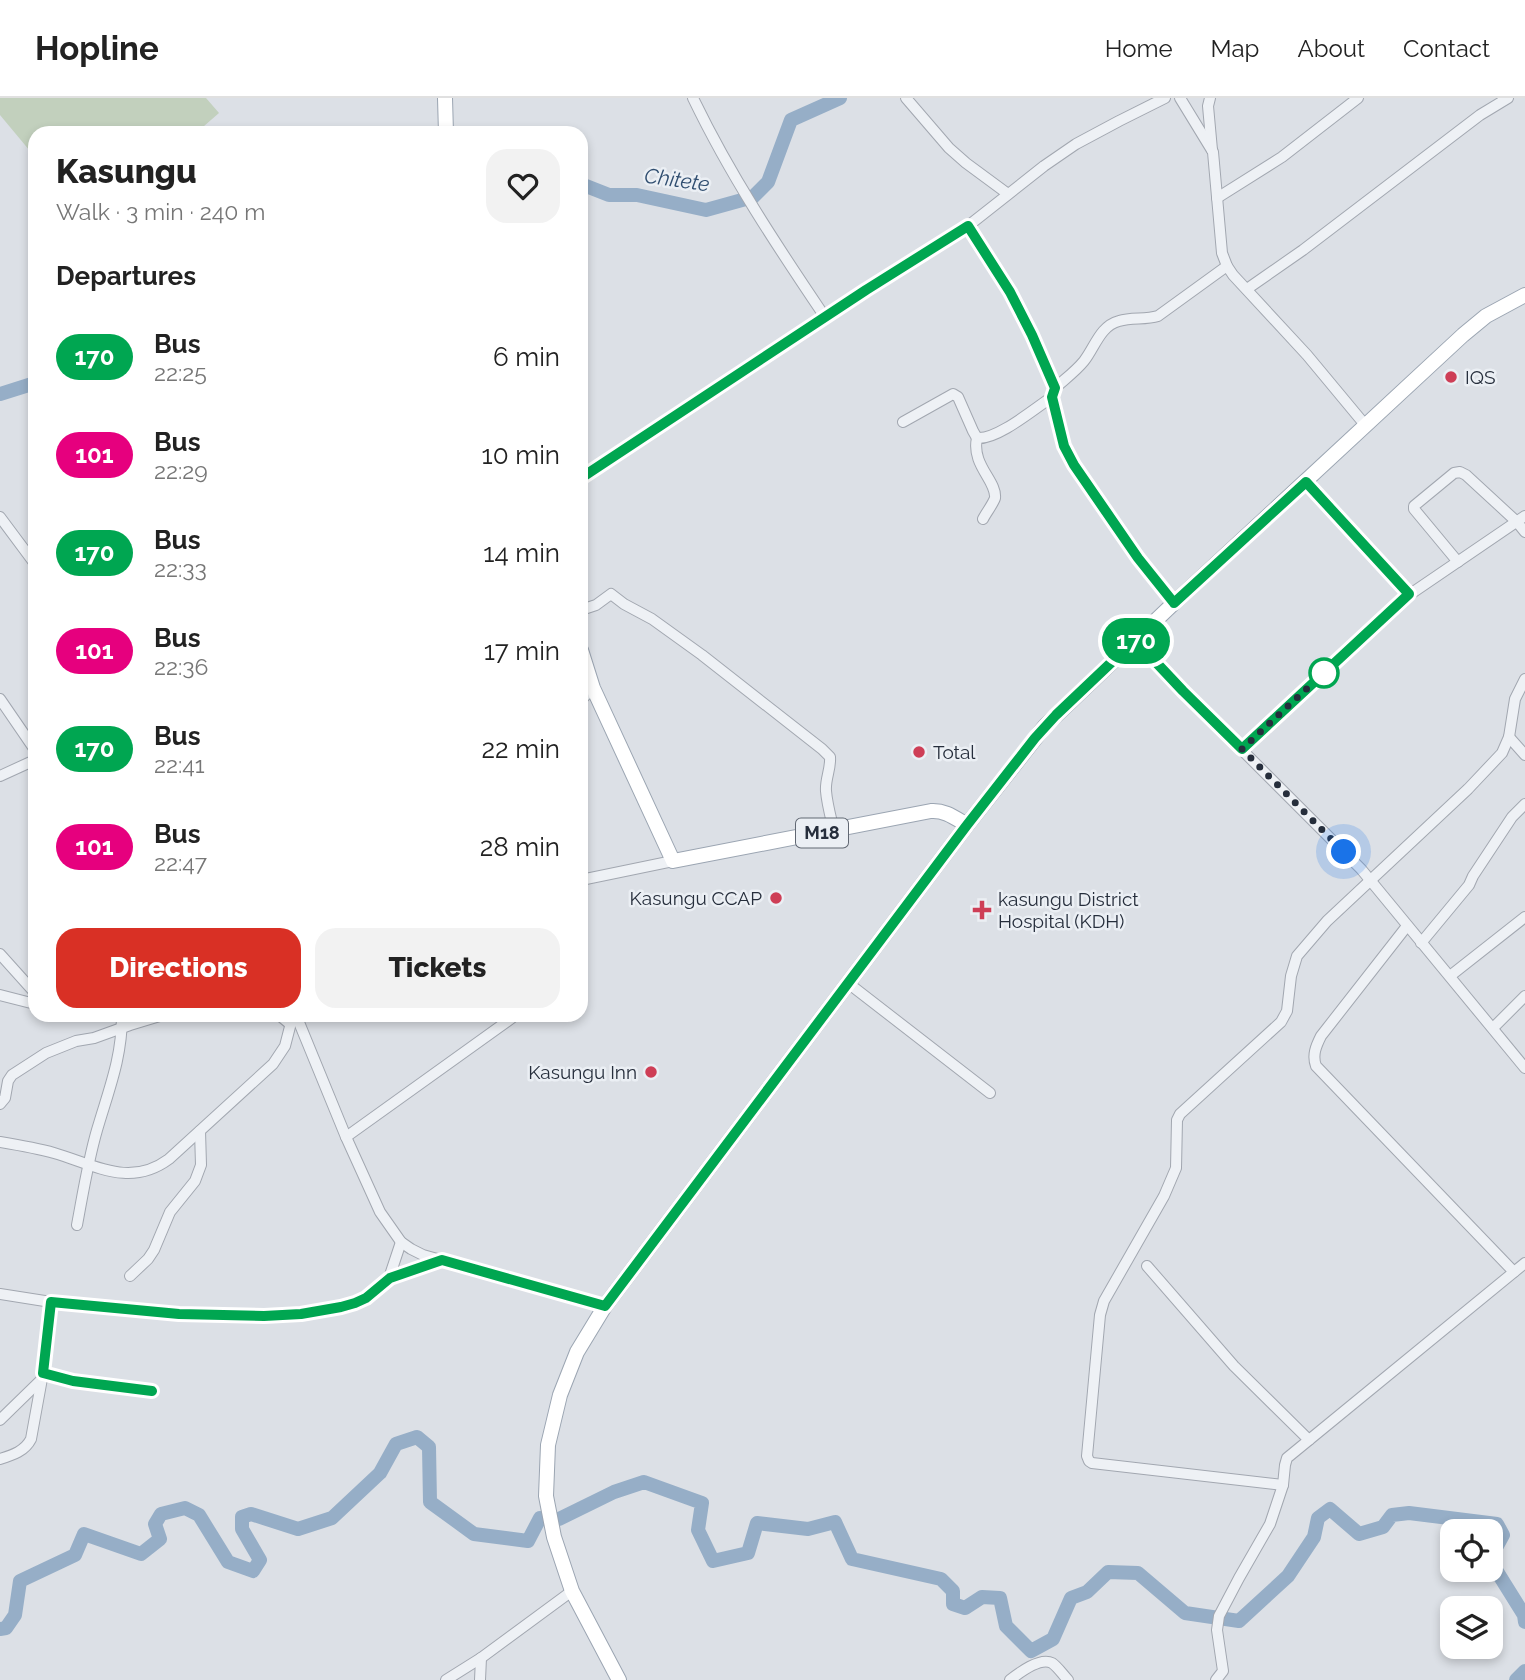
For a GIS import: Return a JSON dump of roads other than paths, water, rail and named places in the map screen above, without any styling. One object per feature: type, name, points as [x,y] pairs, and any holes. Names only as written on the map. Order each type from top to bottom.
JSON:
[{"type":"main road","points":[[445,98],[446,126]]},
{"type":"main road","points":[[619,1680],[572,1591],[554,1537],[547,1496],[548,1445],[560,1395],[578,1352],[605,1306],[967,825],[1045,726],[1473,326],[1525,295]]},
{"type":"main road","points":[[588,672],[673,861]]},
{"type":"main road","name":"M18","points":[[673,861],[939,810],[967,825]]},
{"type":"street","points":[[693,98],[733,176],[825,317]]},
{"type":"street","points":[[906,98],[957,155],[1008,194]]},
{"type":"street","points":[[588,473],[968,226],[1076,144],[1165,98]]},
{"type":"street","points":[[1180,98],[1213,152]]},
{"type":"street","points":[[1210,98],[1208,106],[1222,253],[1227,266],[1366,426]]},
{"type":"street","points":[[1217,198],[1282,156],[1358,98]]},
{"type":"street","points":[[1247,289],[1504,99]]},
{"type":"street","points":[[968,226],[1010,292],[1032,335],[1054,393],[1064,446],[1074,465],[1138,558],[1174,603]]},
{"type":"street","points":[[977,438],[985,439],[1015,423],[1054,393],[1083,363],[1099,336],[1110,326],[1119,321],[1158,316],[1227,266]]},
{"type":"street","points":[[903,422],[953,394],[957,397],[977,438],[977,457],[993,488],[995,498],[983,519]]},
{"type":"street","points":[[1458,562],[1414,509],[1454,473],[1466,475],[1521,519],[1525,531]]},
{"type":"street","points":[[1306,482],[1409,594]]},
{"type":"street","points":[[0,517],[28,555]]},
{"type":"street","points":[[1242,749],[1409,594],[1521,519]]},
{"type":"street","points":[[588,608],[597,605],[611,594],[702,654],[822,749],[830,757],[831,763],[826,791],[834,831]]},
{"type":"street","points":[[1135,640],[1361,869],[1525,1068]]},
{"type":"street","points":[[1283,1485],[1089,1461],[1087,1456],[1100,1315],[1104,1301],[1164,1196],[1176,1168],[1177,1120],[1180,1114],[1281,1022],[1287,1011],[1291,976],[1297,957],[1327,921],[1468,789],[1502,753],[1509,737],[1515,699],[1525,678]]},
{"type":"street","points":[[588,693],[593,688]]},
{"type":"street","points":[[0,699],[28,740]]},
{"type":"street","points":[[1509,737],[1525,755]]},
{"type":"street","points":[[0,776],[28,763]]},
{"type":"street","points":[[1421,943],[1469,885],[1512,817],[1525,804]]},
{"type":"street","points":[[588,879],[673,861]]},
{"type":"street","points":[[1450,976],[1525,917]]},
{"type":"street","points":[[1407,926],[1321,1036],[1314,1053],[1314,1062],[1514,1272]]},
{"type":"street","points":[[0,954],[28,985]]},
{"type":"street","points":[[849,984],[990,1093]]},
{"type":"street","points":[[0,995],[28,1002]]},
{"type":"street","points":[[1493,1028],[1525,996]]},
{"type":"street","points":[[77,1225],[88,1165],[117,1064],[122,1022]]},
{"type":"street","points":[[0,1104],[5,1098],[8,1081],[18,1069],[61,1046],[141,1022]]},
{"type":"street","points":[[0,1142],[40,1149],[122,1174],[144,1172],[164,1163],[273,1064],[285,1046],[292,1022]]},
{"type":"street","points":[[295,1022],[380,1212],[401,1242],[423,1255],[605,1306]]},
{"type":"street","points":[[346,1138],[506,1022]]},
{"type":"street","points":[[130,1276],[148,1259],[170,1212],[195,1181],[201,1165],[200,1131]]},
{"type":"street","points":[[390,1278],[401,1242]]},
{"type":"street","points":[[0,1294],[51,1302],[179,1314],[301,1314],[355,1303],[366,1298],[390,1278],[442,1260]]},
{"type":"street","points":[[1216,1680],[1223,1671],[1217,1630],[1219,1616],[1270,1524],[1279,1502],[1287,1458],[1525,1263]]},
{"type":"street","points":[[1147,1266],[1234,1366],[1310,1440]]},
{"type":"street","points":[[0,1459],[18,1452],[29,1443],[42,1376],[51,1302]]},
{"type":"street","points":[[42,1376],[152,1391]]},
{"type":"street","points":[[0,1420],[42,1376]]},
{"type":"street","points":[[446,1680],[481,1658],[572,1591]]},
{"type":"street","points":[[480,1680],[481,1658]]},
{"type":"street","points":[[1010,1680],[1027,1668],[1046,1662],[1051,1663],[1068,1680]]},
{"type":"waterway","name":"Chitete","points":[[588,187],[609,195],[637,195],[706,210],[753,197],[768,182],[791,120],[840,98]]},
{"type":"waterway","name":"Chitete","points":[[0,394],[28,385]]},
{"type":"waterway","points":[[0,1629],[6,1628],[15,1615],[20,1581],[75,1555],[84,1534],[141,1554],[160,1539],[155,1524],[161,1514],[185,1508],[199,1515],[228,1562],[253,1571],[260,1560],[242,1529],[242,1517],[251,1514],[298,1529],[332,1518],[380,1473],[396,1444],[417,1437],[429,1447],[430,1502],[474,1534],[528,1541],[540,1518]]},
{"type":"waterway","points":[[559,1519],[614,1492],[644,1482],[702,1503],[698,1530],[713,1561],[748,1553],[757,1523],[808,1529],[835,1522],[852,1559],[941,1579],[953,1591],[953,1604],[965,1608],[982,1597],[1000,1598],[1006,1626],[1031,1651],[1053,1639],[1071,1598],[1087,1592],[1108,1572],[1138,1573],[1185,1613],[1239,1621],[1288,1576],[1314,1537],[1318,1518],[1330,1509],[1359,1534],[1383,1527],[1392,1515],[1409,1513],[1457,1519]]},
{"type":"waterway","points":[[1503,1581],[1524,1615],[1525,1622]]},
{"type":"waterway","points":[[1516,1680],[1525,1671]]},
{"type":"place","name":"IQS","points":[[1451,377]]},
{"type":"place","name":"Total","points":[[919,752]]},
{"type":"place","name":"Kasungu CCAP","points":[[776,898]]},
{"type":"place","name":"kasungu District Hospital (KDH)","points":[[982,910]]},
{"type":"place","name":"Kasungu Inn","points":[[651,1072]]}]
